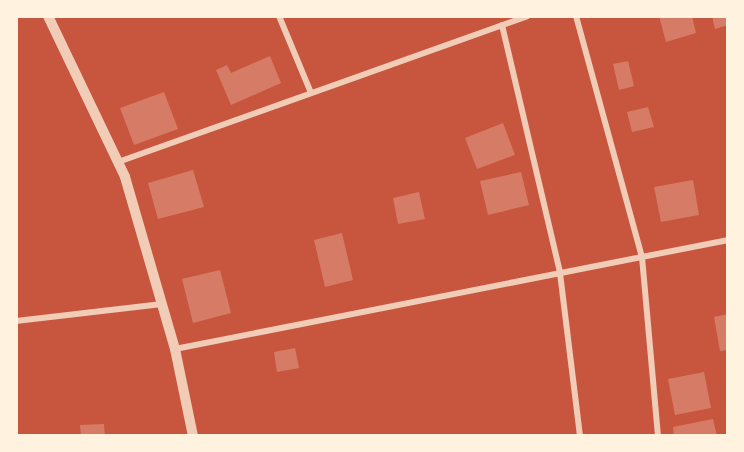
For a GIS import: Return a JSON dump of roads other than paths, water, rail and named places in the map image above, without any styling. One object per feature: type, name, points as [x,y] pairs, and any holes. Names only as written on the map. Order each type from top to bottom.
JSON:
[{"type":"street","points":[[48,16],[118,162],[175,349],[193,435]]},
{"type":"street","points":[[279,16],[311,93]]},
{"type":"street","points":[[118,162],[527,16]]},
{"type":"street","points":[[576,16],[642,257],[658,435]]},
{"type":"street","points":[[502,26],[560,273],[580,435]]},
{"type":"street","points":[[175,349],[728,240]]},
{"type":"street","points":[[16,321],[162,304]]}]
